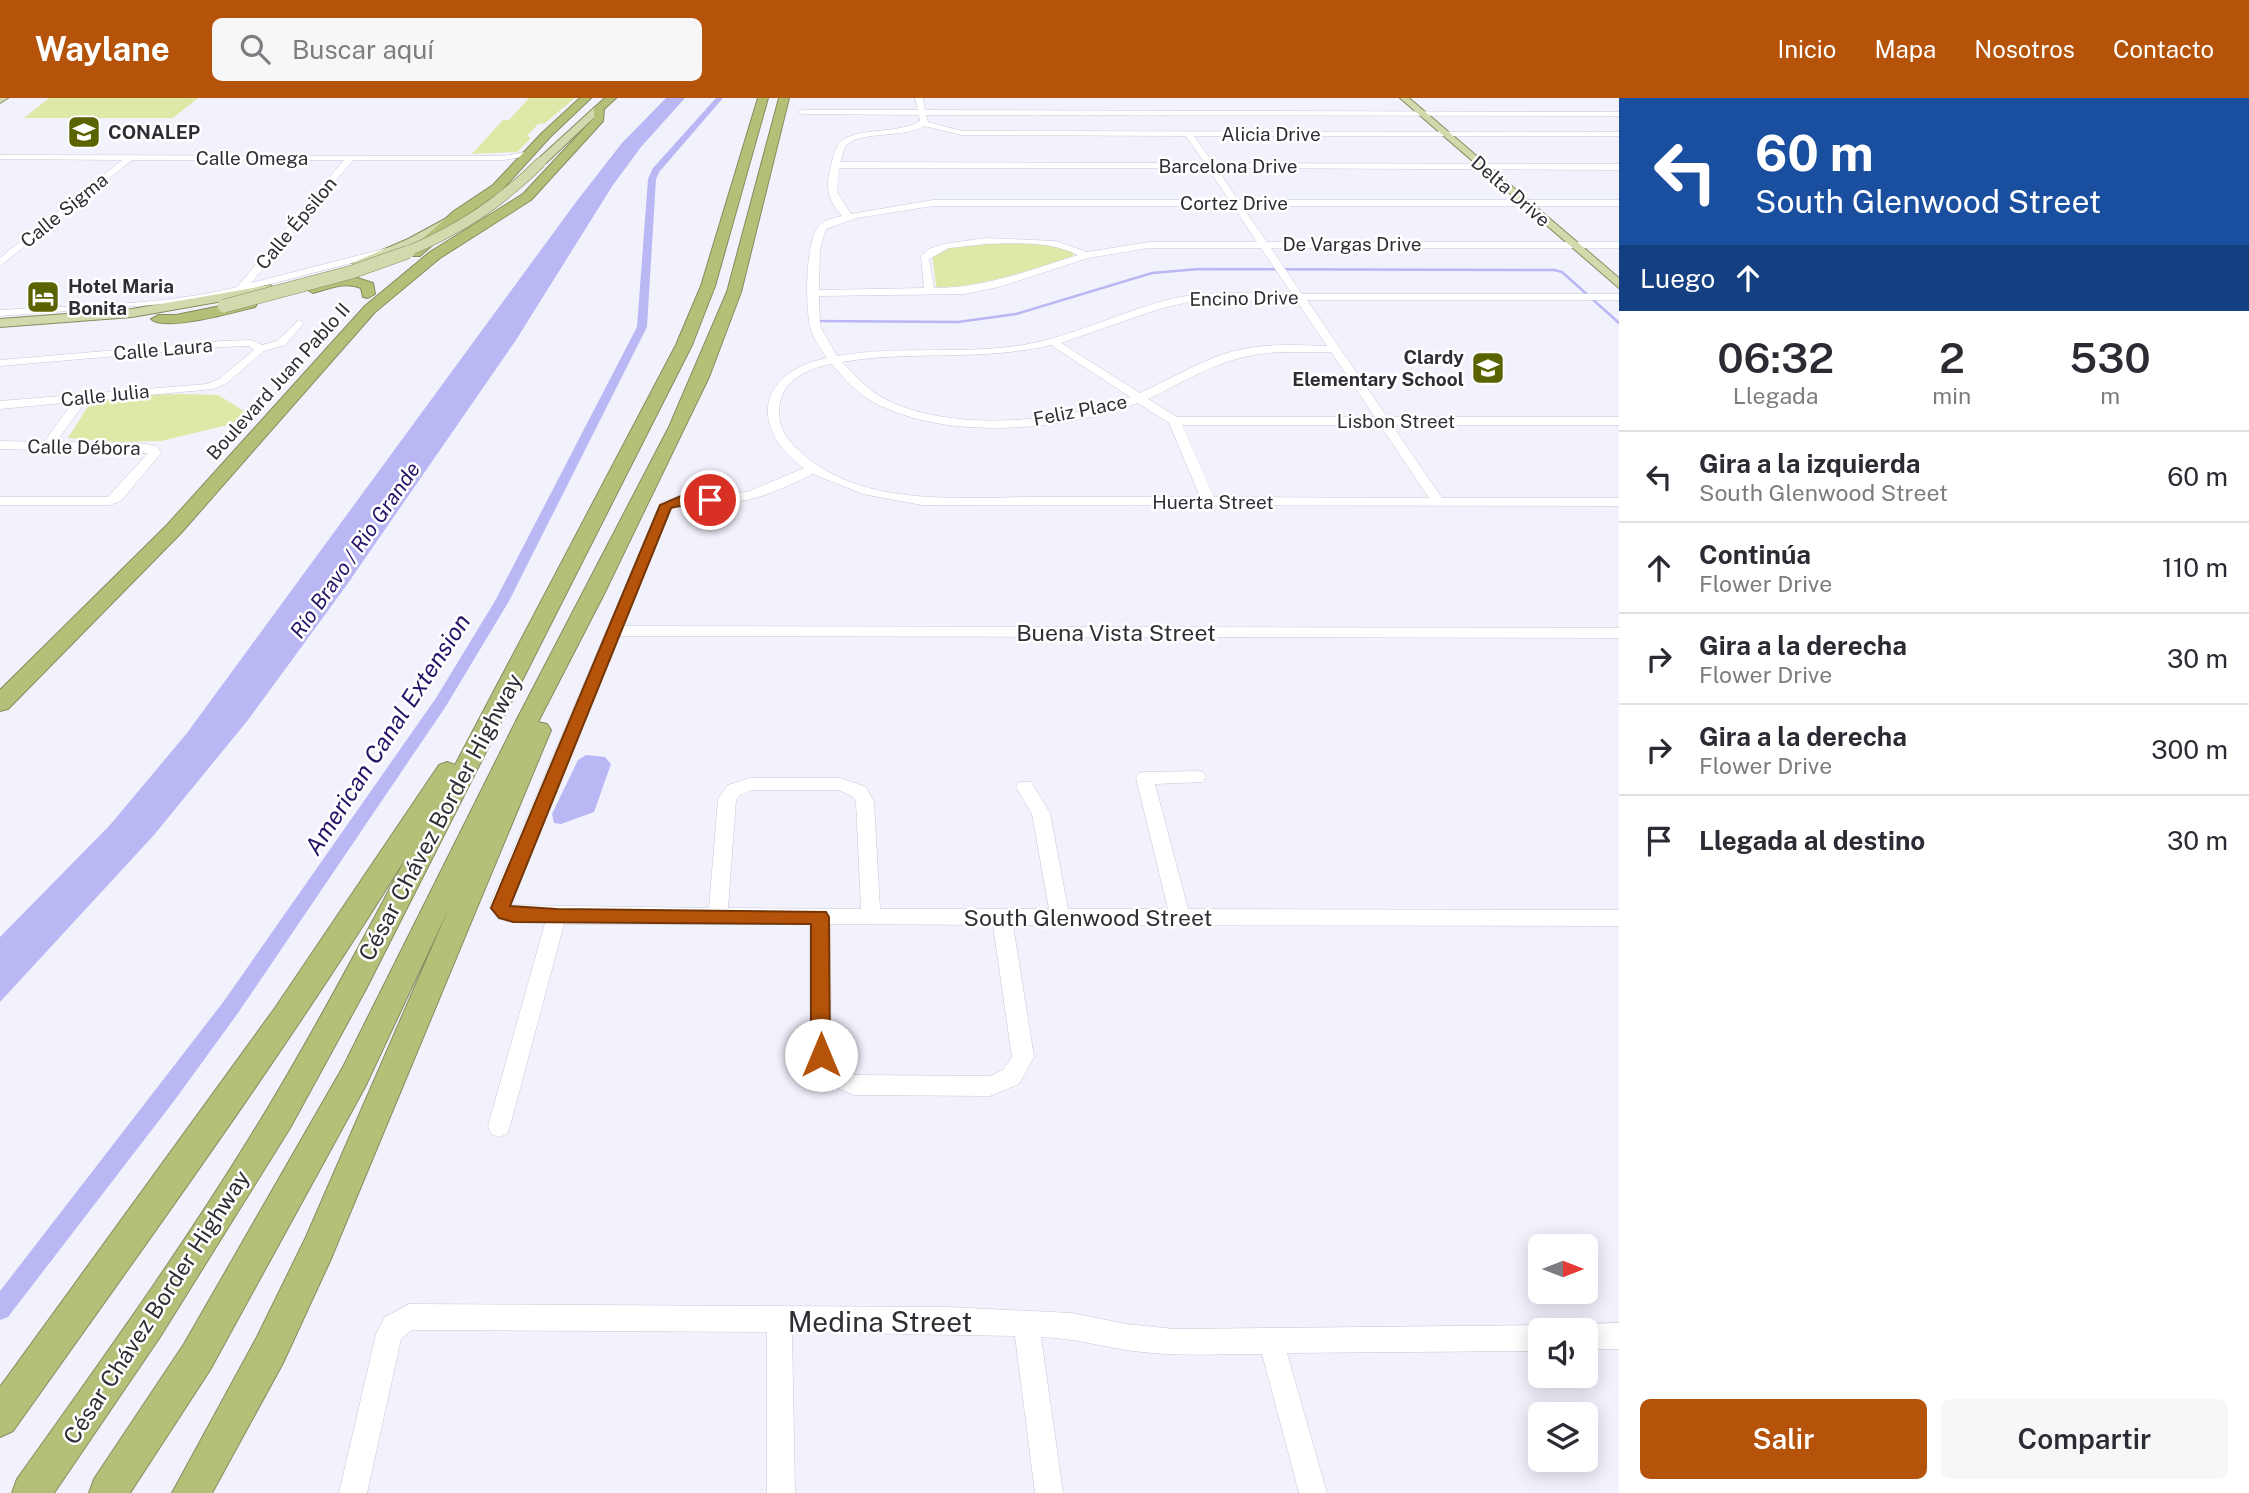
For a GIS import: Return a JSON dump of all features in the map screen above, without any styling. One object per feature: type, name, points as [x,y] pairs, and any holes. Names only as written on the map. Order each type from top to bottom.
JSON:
[{"type":"highway","name":"César Chávez Border Highway","points":[[31,1493],[148,1325],[279,1118],[355,979],[690,333],[712,275],[763,98]]},
{"type":"highway","name":"Boulevard Juan Pablo II","points":[[0,684],[142,543],[246,428],[320,340],[368,293],[459,214],[488,195],[530,153],[598,101]]},
{"type":"highway","name":"Boulevard Juan Pablo II","points":[[0,703],[174,529],[370,309],[435,255],[527,197],[599,119],[598,101]]},
{"type":"highway","name":"César Chávez Border Highway","points":[[108,1493],[197,1357],[336,1109],[398,989],[527,721],[678,427],[719,334],[793,105]]},
{"type":"highway","points":[[158,319],[167,320],[218,311],[336,281],[393,263],[397,259],[391,250]]},
{"type":"highway","points":[[336,281],[363,283],[368,286],[368,293]]},
{"type":"highway","points":[[0,1418],[221,1110],[413,827],[533,639]]},
{"type":"highway","points":[[191,1493],[270,1350],[318,1249],[536,740],[560,661]]},
{"type":"main road","name":"Delta Drive","points":[[1404,98],[1619,284]]},
{"type":"main road","points":[[0,334],[98,327],[224,306],[327,279],[421,245],[501,202],[598,101]]},
{"type":"main road","points":[[0,323],[99,316],[186,305],[285,285],[354,265],[391,250],[459,214]]},
{"type":"street","points":[[849,217],[831,195],[842,145],[849,140],[904,131],[924,123],[919,98]]},
{"type":"street","points":[[1165,104],[1171,113]]},
{"type":"street","points":[[793,105],[922,113],[1619,114]]},
{"type":"street","name":"Alicia Drive","points":[[924,123],[962,133],[1619,134]]},
{"type":"street","points":[[1189,134],[1438,502]]},
{"type":"street","name":"Calle Omega","points":[[0,157],[504,158],[530,153]]},
{"type":"street","name":"Calle Sigma","points":[[0,262],[129,158]]},
{"type":"street","name":"Calle Épsilon","points":[[242,287],[350,158]]},
{"type":"street","points":[[504,158],[513,161],[517,167]]},
{"type":"street","name":"Barcelona Drive","points":[[837,165],[1619,167]]},
{"type":"street","name":"Cortez Drive","points":[[815,293],[815,253],[822,229],[849,217],[901,206],[951,202],[1619,203]]},
{"type":"street","name":"De Vargas Drive","points":[[930,293],[925,258],[930,251],[946,244],[1043,242],[1061,245],[1086,255]]},
{"type":"street","name":"De Vargas Drive","points":[[815,293],[964,291],[995,285],[1086,255],[1149,245],[1619,245]]},
{"type":"street","points":[[186,305],[242,287],[391,250]]},
{"type":"street","name":"Feliz Place","points":[[815,293],[817,334],[835,361],[855,383],[880,401],[914,414],[943,420],[986,422],[1064,416],[1140,398],[1233,354],[1266,349],[1334,349]]},
{"type":"street","points":[[0,313],[151,303],[214,295]]},
{"type":"street","name":"Encino Drive","points":[[835,361],[880,354],[990,352],[1053,342],[1184,299],[1619,297]]},
{"type":"street","points":[[260,349],[281,342],[299,323]]},
{"type":"street","points":[[1053,342],[1174,421],[1209,502]]},
{"type":"street","name":"Calle Laura","points":[[0,363],[222,344],[251,343],[260,349],[223,382],[209,387]]},
{"type":"street","name":"Huerta Street","points":[[835,361],[789,377],[777,390],[773,398],[773,421],[777,432],[790,450],[813,469],[864,490],[922,501],[1619,502]]},
{"type":"street","name":"Calle Julia","points":[[0,405],[209,387]]},
{"type":"street","points":[[48,445],[82,398]]},
{"type":"street","name":"Lisbon Street","points":[[1174,421],[1619,421]]},
{"type":"street","name":"Calle Débora","points":[[0,445],[139,447],[155,451],[153,458],[114,500],[0,501]]},
{"type":"street","points":[[613,631],[666,505],[681,500],[747,496],[813,469]]},
{"type":"street","name":"Buena Vista Street","points":[[613,631],[1619,633]]},
{"type":"street","name":"South Glenwood Street","points":[[613,631],[500,902],[500,908],[505,913],[718,917],[1619,918]]},
{"type":"street","points":[[1180,917],[1145,778],[1197,777]]},
{"type":"street","points":[[718,917],[727,799],[731,792],[741,786],[763,784],[840,784],[860,792],[865,802],[870,917]]},
{"type":"street","points":[[1026,787],[1041,813],[1060,917]]},
{"type":"street","points":[[499,1126],[557,916]]},
{"type":"street","points":[[820,917],[821,1055],[834,1076],[854,1085],[990,1086],[1002,1084],[1014,1076],[1023,1057],[1002,917]]},
{"type":"street","name":"Medina Street","points":[[353,1493],[389,1334],[400,1320],[409,1317],[1026,1323],[1072,1326],[1126,1337],[1174,1342],[1528,1338]]},
{"type":"street","points":[[779,1320],[780,1493]]},
{"type":"street","points":[[1026,1323],[1049,1493]]},
{"type":"street","points":[[1598,1337],[1619,1336]]},
{"type":"street","points":[[1271,1341],[1313,1493]]},
{"type":"green space","points":[[49,98],[198,98],[173,118],[24,118]]},
{"type":"green space","points":[[529,98],[575,98],[545,123],[538,124],[527,136],[531,138],[517,152],[472,154],[503,120],[509,120]]},
{"type":"green space","points":[[962,244],[1046,244],[1074,252],[1073,256],[1007,276],[974,284],[939,288],[936,286],[932,254]]},
{"type":"green space","points":[[146,395],[218,395],[244,411],[232,424],[161,441],[120,442],[68,438],[90,403]]},
{"type":"water","name":"Río Bravo / Rio Grande","points":[[666,98],[685,98],[641,147],[613,185],[516,340],[346,586],[248,720],[154,835],[0,1002],[0,937],[110,825],[187,733],[576,202],[622,143]]},
{"type":"water","points":[[586,755],[605,757],[611,764],[594,812],[561,824],[554,823],[552,814],[578,760]]},
{"type":"waterway","name":"American Canal Extension","points":[[0,1309],[231,1007],[441,702],[502,601],[642,327],[652,179],[656,170],[720,98]]},
{"type":"waterway","points":[[815,321],[958,322],[1016,314],[1152,273],[1199,269],[1554,270],[1562,272],[1619,323]]},
{"type":"place","name":"CONALEP","points":[[84,132]]},
{"type":"place","name":"Hotel Maria Bonita","points":[[43,297]]},
{"type":"place","name":"Clardy Elementary School","points":[[1488,368]]},
{"type":"route","points":[[710,500],[676,500],[666,505],[500,902],[500,908],[513,915],[820,917],[821,1055]]}]
